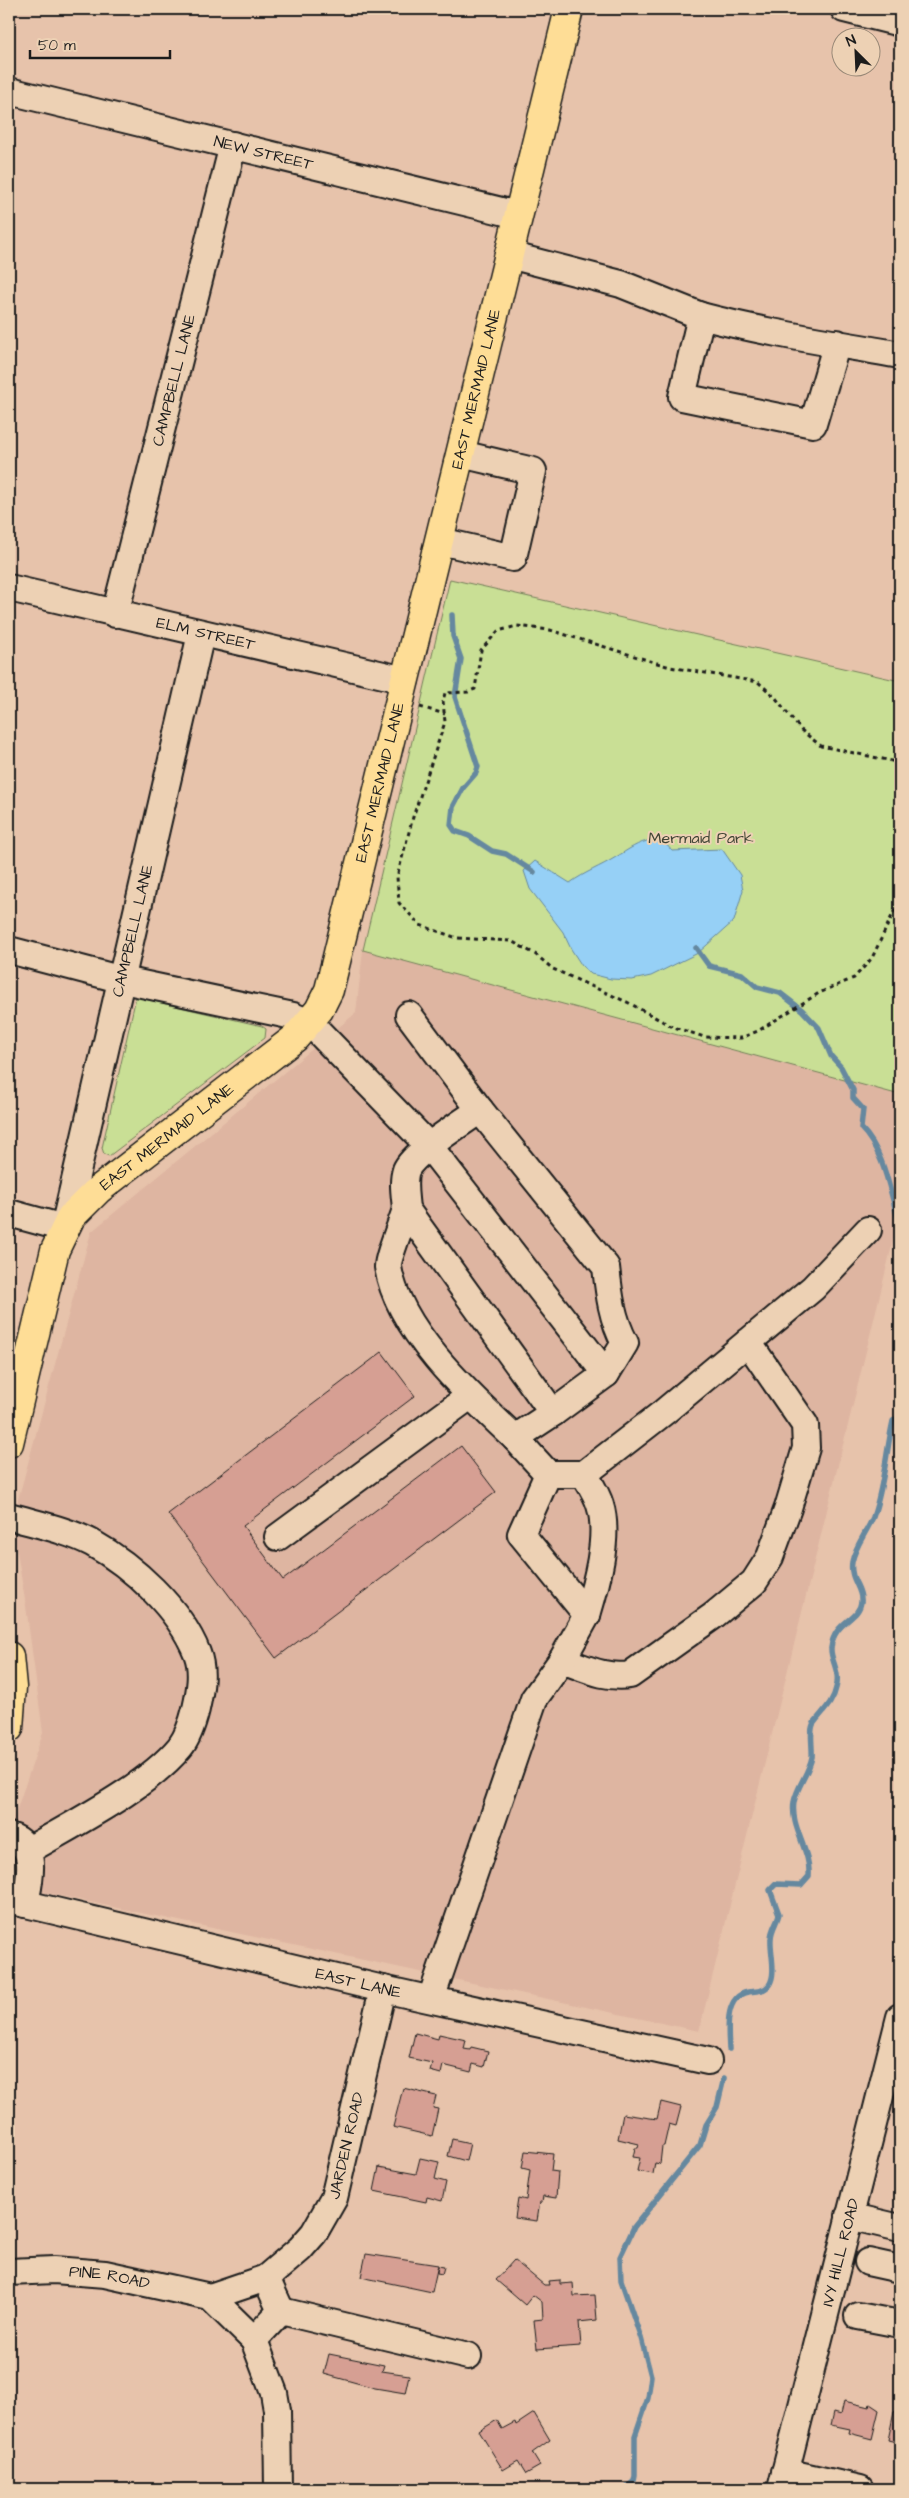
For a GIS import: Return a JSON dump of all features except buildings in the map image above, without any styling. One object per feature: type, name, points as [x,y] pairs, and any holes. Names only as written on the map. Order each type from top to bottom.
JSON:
[{"type":"main road","name":"EAST MERMAID LANE","points":[[9,1443],[55,1250],[64,1228],[76,1210],[98,1190],[270,1058],[310,1023],[325,999],[332,980],[569,9]]},
{"type":"main road","points":[[9,1656],[12,1687],[9,1728]]},
{"type":"street","points":[[844,9],[900,23]]},
{"type":"street","name":"NEW STREET","points":[[9,91],[518,215]]},
{"type":"street","name":"CAMPBELL LANE","points":[[114,614],[232,145]]},
{"type":"street","points":[[509,255],[621,284],[701,316],[739,326],[900,355]]},
{"type":"street","points":[[701,316],[682,396],[813,424],[837,343]]},
{"type":"street","points":[[440,541],[513,558],[533,471],[461,454]]},
{"type":"street","name":"ELM STREET","points":[[9,588],[114,614],[405,680]]},
{"type":"street","name":"CAMPBELL LANE","points":[[64,1228],[202,634]]},
{"type":"street","points":[[9,950],[123,980],[293,1016],[310,1023],[429,1146],[606,1374]]},
{"type":"street","points":[[409,1014],[480,1110],[606,1267],[609,1298],[617,1328],[626,1343],[606,1374],[514,1438]]},
{"type":"street","points":[[480,1110],[416,1156],[407,1169],[404,1188],[406,1209],[388,1265],[404,1314],[460,1388],[514,1438],[548,1474],[584,1474],[664,1412],[813,1288],[868,1230]]},
{"type":"street","points":[[406,1209],[552,1413]]},
{"type":"street","points":[[9,1213],[64,1228]]},
{"type":"street","points":[[562,1660],[599,1674],[616,1677],[630,1675],[713,1616],[754,1582],[770,1557],[788,1508],[806,1448],[805,1425],[748,1342]]},
{"type":"street","points":[[278,1537],[470,1396]]},
{"type":"street","points":[[548,1474],[521,1534],[587,1615]]},
{"type":"street","points":[[431,1999],[534,1699],[562,1660],[587,1615],[597,1581],[603,1546],[601,1506],[584,1474]]},
{"type":"street","points":[[9,1516],[90,1542],[123,1562],[152,1587],[180,1624],[198,1654],[202,1683],[194,1719],[181,1746],[160,1767],[108,1803],[18,1844],[31,1865],[17,1902]]},
{"type":"street","name":"EAST LANE","points":[[17,1902],[383,1988],[708,2061]]},
{"type":"street","name":"JARDEN ROAD","points":[[266,2278],[300,2249],[314,2233],[334,2198],[383,1988]]},
{"type":"street","name":"IVY HILL ROAD","points":[[783,2480],[900,2017]]},
{"type":"street","points":[[849,2216],[900,2228]]},
{"type":"street","points":[[868,2262],[900,2269]]},
{"type":"street","name":"PINE ROAD","points":[[9,2272],[54,2270],[105,2274],[210,2297]]},
{"type":"street","points":[[278,2489],[277,2410],[274,2393],[254,2340],[210,2297],[266,2278],[281,2312]]},
{"type":"street","points":[[254,2340],[281,2312]]},
{"type":"street","points":[[281,2312],[468,2356]]},
{"type":"street","points":[[858,2316],[900,2324]]},
{"type":"street","points":[[783,2480],[860,2489]]},
{"type":"path","points":[[900,766],[892,761],[821,746],[801,730],[775,698],[758,682],[670,666],[550,630],[517,626],[498,631],[482,650],[475,689],[468,692],[448,691],[444,696],[445,722],[413,817],[397,877],[399,903],[420,925],[456,938],[511,941],[535,954],[553,969],[629,1003],[671,1026],[704,1037],[741,1038],[758,1031],[819,993],[854,978],[872,958],[900,899]]},
{"type":"path","points":[[414,705],[445,714]]},
{"type":"shaded area","points":[[363,950],[900,1095],[900,1213],[699,2031],[9,1885],[9,1832],[43,1733],[26,1606],[12,1522],[91,1232],[356,1013]]},
{"type":"green space","name":"Mermaid Park","points":[[450,579],[900,681],[900,1095],[363,950]]},
{"type":"green space","points":[[136,997],[262,1026],[266,1029],[265,1038],[109,1156],[104,1154],[102,1148]]},
{"type":"water","points":[[652,840],[665,843],[672,851],[722,849],[740,875],[743,890],[734,921],[698,953],[651,976],[632,980],[611,979],[591,974],[582,966],[563,932],[530,889],[524,871],[535,861],[570,883],[633,847]]},
{"type":"waterway","points":[[452,615],[453,636],[461,659],[455,697],[478,767],[476,773],[463,788],[453,807],[451,825],[455,831],[469,836],[492,851],[506,854],[534,872]]},
{"type":"waterway","points":[[696,948],[709,966],[742,974],[757,987],[780,993],[802,1010],[819,1028],[831,1056],[841,1067],[853,1090],[853,1098],[863,1109],[861,1128],[876,1149],[881,1161],[900,1225]]},
{"type":"waterway","points":[[729,2049],[729,2015],[735,2000],[740,1995],[748,1992],[765,1989],[773,1975],[771,1935],[779,1914],[770,1890],[776,1884],[801,1885],[809,1876],[807,1857],[795,1821],[794,1802],[812,1757],[811,1734],[814,1723],[830,1703],[835,1693],[837,1676],[831,1652],[833,1639],[841,1626],[856,1613],[861,1602],[860,1592],[852,1574],[852,1562],[877,1506],[893,1421],[900,1416]]},
{"type":"waterway","points":[[625,2489],[634,2481],[635,2436],[648,2398],[651,2376],[641,2338],[621,2280],[620,2257],[634,2227],[700,2145],[706,2125],[717,2107],[724,2078]]}]
